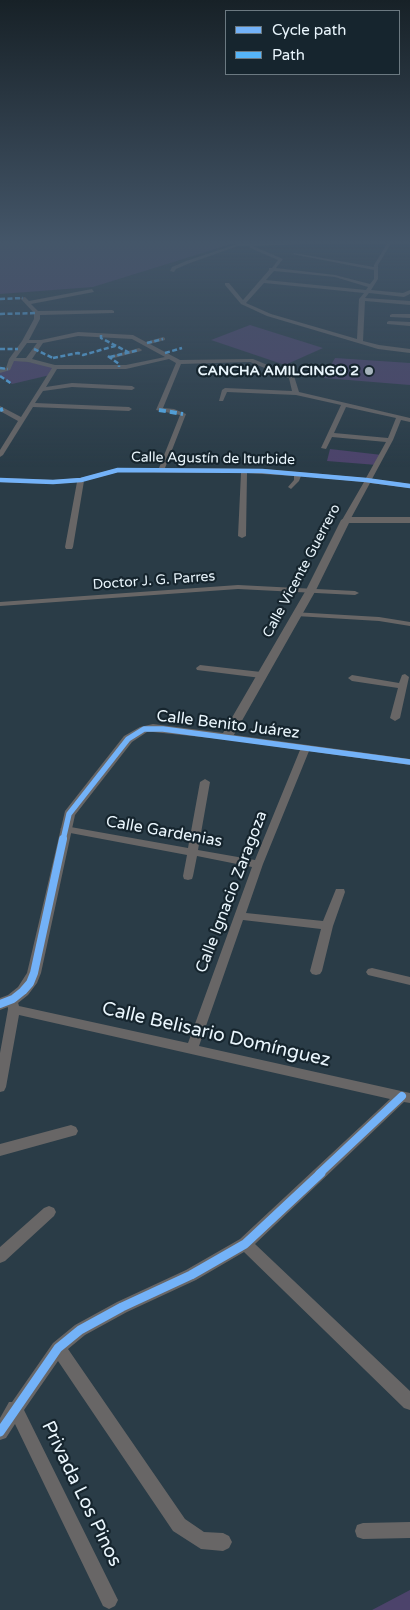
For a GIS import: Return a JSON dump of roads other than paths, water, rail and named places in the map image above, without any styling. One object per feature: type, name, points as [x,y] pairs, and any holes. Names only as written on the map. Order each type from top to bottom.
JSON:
[{"type":"street","points":[[0,371],[8,369],[36,317]]},
{"type":"street","points":[[275,317],[360,342],[410,351]]},
{"type":"street","points":[[360,342],[361,317]]},
{"type":"street","points":[[389,323],[410,324]]},
{"type":"street","points":[[25,341],[41,342],[78,334],[133,337],[179,362],[251,360],[288,374],[292,377],[296,393]]},
{"type":"street","points":[[147,343],[163,339]]},
{"type":"street","points":[[28,360],[41,342]]},
{"type":"street","points":[[119,367],[120,364],[108,356],[139,350]]},
{"type":"street","points":[[17,351],[32,353]]},
{"type":"street","points":[[12,359],[28,360],[55,367],[119,367],[171,357]]},
{"type":"street","points":[[161,470],[183,414],[159,410],[179,362]]},
{"type":"street","points":[[0,454],[3,444],[55,367]]},
{"type":"street","points":[[41,389],[72,384],[132,388]]},
{"type":"street","points":[[221,400],[225,390],[296,393],[410,420]]},
{"type":"street","points":[[30,405],[129,409]]},
{"type":"street","points":[[324,448],[344,405]]},
{"type":"street","points":[[2,408],[21,420]]},
{"type":"street","name":"Calle Vicente Guerrero","points":[[227,737],[311,590],[366,480],[390,440],[399,418]]},
{"type":"street","points":[[330,434],[390,440]]},
{"type":"street","name":"Calle Agustín de Iturbide","points":[[0,480],[53,482],[81,480],[118,470],[244,471],[298,473],[410,486]]},
{"type":"street","points":[[242,536],[244,471]]},
{"type":"street","points":[[291,487],[297,480],[298,473]]},
{"type":"street","points":[[69,547],[81,480]]},
{"type":"street","points":[[346,520],[410,520],[410,514]]},
{"type":"street","name":"Doctor J. G. Parres","points":[[0,604],[238,588],[355,593]]},
{"type":"street","points":[[296,614],[410,624]]},
{"type":"street","points":[[200,668],[261,675]]},
{"type":"street","points":[[352,678],[404,682],[405,700],[395,718]]},
{"type":"street","name":"Calle Benito Juárez","points":[[9,1004],[30,983],[34,973],[69,814],[128,739],[136,733],[144,729],[154,728],[410,762]]},
{"type":"street","name":"Calle Ignacio Zaragoza","points":[[192,1048],[258,864],[306,748]]},
{"type":"street","points":[[188,876],[205,782]]},
{"type":"street","name":"Calle Gardenias","points":[[65,829],[258,864]]},
{"type":"street","points":[[316,971],[328,926],[340,892]]},
{"type":"street","points":[[240,916],[328,926]]},
{"type":"street","points":[[372,972],[410,981]]},
{"type":"street","points":[[0,1087],[9,1004]]},
{"type":"street","name":"Calle Belisario Domínguez","points":[[9,1004],[406,1097]]},
{"type":"street","points":[[0,1432],[58,1348],[80,1330],[122,1307],[191,1275],[245,1244],[406,1097]]},
{"type":"street","points":[[0,1150],[71,1131]]},
{"type":"street","points":[[0,1256],[49,1212]]},
{"type":"street","points":[[245,1244],[410,1402]]},
{"type":"street","points":[[58,1348],[179,1525],[201,1540],[223,1542]]},
{"type":"street","name":"Privada Los Pinos","points":[[15,1408],[109,1600]]},
{"type":"street","points":[[363,1531],[410,1530]]},
{"type":"place","name":"CANCHA AMILCINGO 2","points":[[369,371]]}]
